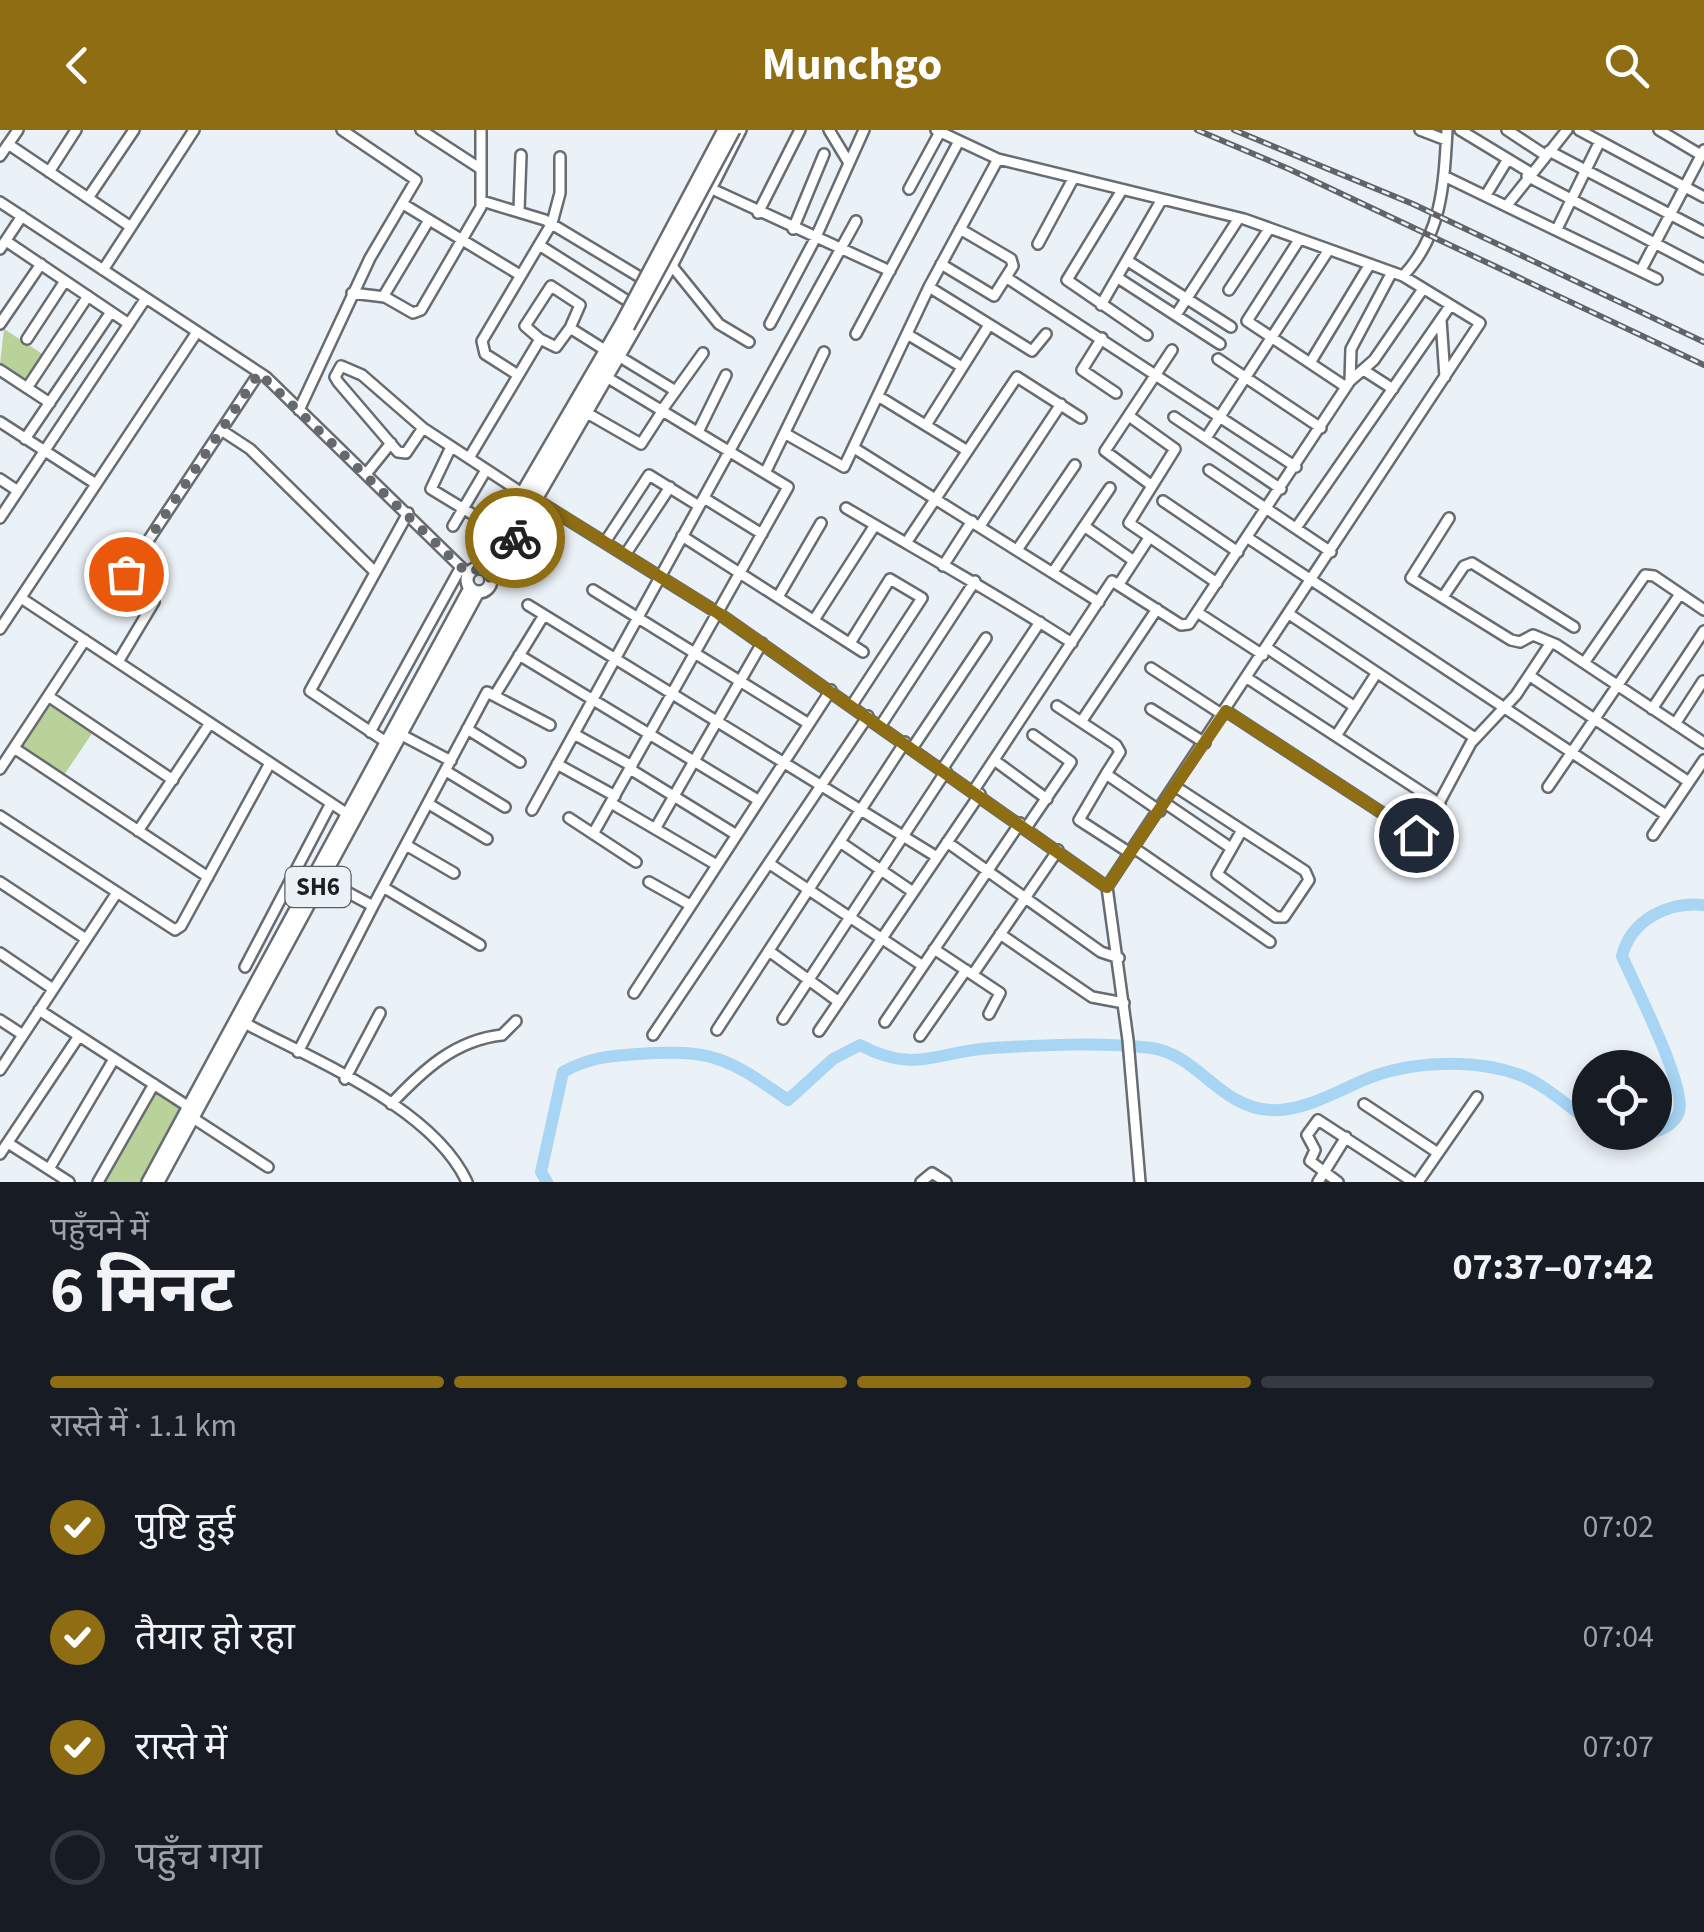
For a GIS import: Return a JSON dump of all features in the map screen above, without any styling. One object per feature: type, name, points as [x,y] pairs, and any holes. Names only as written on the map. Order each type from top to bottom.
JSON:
[{"type":"main road","name":"SH6","points":[[478,572],[500,531],[530,497],[605,350],[625,326],[724,130]]},
{"type":"main road","name":"SH6","points":[[478,572],[530,497],[734,130]]},
{"type":"main road","name":"SH6","points":[[158,1182],[191,1112],[474,590],[488,588],[478,572]]},
{"type":"main road","points":[[474,590],[478,572]]},
{"type":"main road","name":"SH6","points":[[351,816],[386,742],[397,732]]},
{"type":"main road","name":"SH6","points":[[148,1182],[191,1112]]},
{"type":"street","points":[[0,156],[18,130]]},
{"type":"street","points":[[49,172],[76,130]]},
{"type":"street","points":[[88,198],[134,130]]},
{"type":"street","points":[[103,270],[194,130]]},
{"type":"street","points":[[298,410],[352,293],[415,176],[342,130]]},
{"type":"street","points":[[421,130],[482,169]]},
{"type":"street","points":[[440,142],[441,130]]},
{"type":"street","points":[[352,293],[382,297],[419,313],[482,200],[482,130]]},
{"type":"street","points":[[530,497],[608,378],[672,266],[742,130]]},
{"type":"street","points":[[758,212],[800,130]]},
{"type":"street","points":[[828,130],[850,163]]},
{"type":"street","points":[[770,324],[816,239],[864,130]]},
{"type":"street","points":[[1403,276],[1425,246],[1441,207],[1446,135],[1420,130]]},
{"type":"street","points":[[1460,130],[1572,201],[1704,269]]},
{"type":"street","points":[[1506,130],[1704,232]]},
{"type":"street","points":[[1508,204],[1568,130]]},
{"type":"street","points":[[1579,130],[1704,197]]},
{"type":"street","points":[[1641,270],[1702,152],[1674,134],[1659,130]]},
{"type":"street","points":[[908,189],[938,131],[998,159],[1269,228],[1403,276],[1480,323],[1107,887]]},
{"type":"street","points":[[856,334],[959,141]]},
{"type":"street","points":[[1558,229],[1600,141]]},
{"type":"street","points":[[8,144],[131,227]]},
{"type":"street","points":[[793,229],[824,154]]},
{"type":"street","points":[[519,210],[521,155]]},
{"type":"street","points":[[518,375],[481,347],[552,224],[560,193],[560,157]]},
{"type":"street","points":[[786,434],[842,468],[929,287],[998,159]]},
{"type":"street","points":[[1486,194],[1508,159]]},
{"type":"street","points":[[1444,176],[1657,279]]},
{"type":"street","points":[[1038,244],[1072,179]]},
{"type":"street","points":[[712,189],[890,271]]},
{"type":"street","points":[[1122,190],[1067,280],[1147,335]]},
{"type":"street","points":[[1102,305],[1162,198]]},
{"type":"street","points":[[482,200],[552,224],[659,289]]},
{"type":"street","points":[[0,202],[259,373],[408,513],[478,572],[370,732]]},
{"type":"street","points":[[403,204],[520,275]]},
{"type":"street","points":[[22,216],[3,245],[41,264],[129,324]]},
{"type":"street","points":[[1176,315],[1239,218]]},
{"type":"street","points":[[382,297],[429,220]]},
{"type":"street","points":[[532,810],[856,220]]},
{"type":"street","points":[[1229,290],[1269,228]]},
{"type":"street","points":[[941,264],[994,296],[1006,278],[1013,261],[960,229]]},
{"type":"street","points":[[1299,240],[1247,321],[1348,384]]},
{"type":"street","points":[[540,245],[646,312]]},
{"type":"street","points":[[1206,438],[1328,251]]},
{"type":"street","points":[[1128,261],[1231,327]]},
{"type":"street","points":[[0,324],[41,264]]},
{"type":"street","points":[[1310,363],[1370,264]]},
{"type":"street","points":[[672,266],[718,324],[749,342]]},
{"type":"street","points":[[1348,384],[1352,349],[1392,272]]},
{"type":"street","points":[[1006,278],[1296,467]]},
{"type":"street","points":[[1118,278],[1220,344]]},
{"type":"street","points":[[26,339],[65,281]]},
{"type":"street","points":[[550,286],[580,305],[570,328],[556,347],[525,326],[550,286]]},
{"type":"street","points":[[929,287],[1032,351],[1046,334]]},
{"type":"street","points":[[819,1031],[947,842],[994,760],[1112,582],[1184,626],[1268,509],[1348,384],[1365,370],[1423,289]]},
{"type":"street","points":[[26,388],[88,296]]},
{"type":"street","points":[[0,518],[146,298]]},
{"type":"street","points":[[1296,528],[1450,306]]},
{"type":"street","points":[[26,439],[111,312]]},
{"type":"street","points":[[1441,320],[1444,378]]},
{"type":"street","points":[[926,425],[988,326]]},
{"type":"street","points":[[570,328],[605,350]]},
{"type":"street","points":[[0,629],[197,332]]},
{"type":"street","points":[[907,334],[962,368]]},
{"type":"street","points":[[1102,338],[1082,370],[1116,393]]},
{"type":"street","points":[[468,458],[540,339]]},
{"type":"street","points":[[1151,485],[1106,453],[1172,350]]},
{"type":"street","points":[[766,471],[824,352]]},
{"type":"street","points":[[587,413],[641,444],[674,390],[693,372],[703,353]]},
{"type":"street","points":[[620,357],[674,390]]},
{"type":"street","points":[[1218,359],[1321,428]]},
{"type":"street","points":[[423,428],[403,454],[338,382],[335,376],[341,366],[362,375],[423,428],[486,470],[718,613],[1107,887],[1119,958],[1140,1182]]},
{"type":"street","points":[[0,370],[50,403]]},
{"type":"street","points":[[1365,370],[1392,389]]},
{"type":"street","points":[[118,662],[154,602],[126,580],[126,574],[259,373]]},
{"type":"street","points":[[699,430],[726,375]]},
{"type":"street","points":[[906,543],[1017,377],[1082,418]]},
{"type":"street","points":[[594,834],[788,487],[608,378]]},
{"type":"street","points":[[878,396],[966,450]]},
{"type":"street","points":[[943,566],[1061,404]]},
{"type":"street","points":[[1128,416],[1174,447],[1128,522],[1217,583]]},
{"type":"street","points":[[1174,417],[1281,489]]},
{"type":"street","points":[[0,422],[96,484]]},
{"type":"street","points":[[221,430],[250,449],[375,572]]},
{"type":"street","points":[[366,474],[391,444]]},
{"type":"street","points":[[452,447],[431,489],[500,531]]},
{"type":"street","points":[[854,448],[1098,602]]},
{"type":"street","points":[[1018,550],[1075,465]]},
{"type":"street","points":[[453,526],[486,470]]},
{"type":"street","points":[[1209,470],[1331,552]]},
{"type":"street","points":[[605,542],[648,477],[762,534]]},
{"type":"street","points":[[0,479],[18,491]]},
{"type":"street","points":[[625,555],[670,486]]},
{"type":"street","points":[[1053,572],[1110,488]]},
{"type":"street","points":[[1162,502],[1238,552]]},
{"type":"street","points":[[846,508],[975,581],[1072,644]]},
{"type":"street","points":[[386,742],[310,690],[408,513]]},
{"type":"street","points":[[1449,518],[1409,576],[1511,640],[1520,642],[1534,634],[1704,743]]},
{"type":"street","points":[[778,598],[822,523]]},
{"type":"street","points":[[814,620],[875,525]]},
{"type":"street","points":[[1084,526],[1134,560]]},
{"type":"street","points":[[682,536],[863,652]]},
{"type":"street","points":[[1119,584],[1149,538]]},
{"type":"street","points":[[1248,538],[1666,815]]},
{"type":"street","points":[[1442,597],[1472,563],[1574,627]]},
{"type":"street","points":[[1584,663],[1646,575],[1704,610]]},
{"type":"street","points":[[850,643],[890,578],[922,598],[852,705]]},
{"type":"street","points":[[881,726],[975,581]]},
{"type":"street","points":[[593,590],[809,724]]},
{"type":"street","points":[[1548,787],[1680,594]]},
{"type":"street","points":[[21,598],[351,816]]},
{"type":"street","points":[[528,605],[937,857]]},
{"type":"street","points":[[1080,722],[1156,609]]},
{"type":"street","points":[[1197,612],[1355,707]]},
{"type":"street","points":[[1290,614],[1475,738]]},
{"type":"street","points":[[495,695],[544,615]]},
{"type":"street","points":[[783,1019],[1040,622]]},
{"type":"street","points":[[1652,709],[1703,636]]},
{"type":"street","points":[[717,1030],[861,810],[986,638]]},
{"type":"street","points":[[0,769],[85,640]]},
{"type":"street","points":[[654,829],[762,643]]},
{"type":"street","points":[[1151,668],[1412,834],[1424,832],[1475,738],[1530,676],[1550,644]]},
{"type":"street","points":[[519,655],[758,800]]},
{"type":"street","points":[[1336,736],[1376,674]]},
{"type":"street","points":[[1530,676],[1690,782]]},
{"type":"street","points":[[1247,678],[1440,804]]},
{"type":"street","points":[[1675,724],[1703,681]]},
{"type":"street","points":[[634,993],[831,690]]},
{"type":"street","points":[[298,1052],[485,694],[495,695],[550,726]]},
{"type":"street","points":[[48,696],[172,780]]},
{"type":"street","points":[[1057,706],[1119,748],[1079,820],[1270,942]]},
{"type":"street","points":[[1151,709],[1204,743]]},
{"type":"street","points":[[653,1036],[868,716]]},
{"type":"street","points":[[138,831],[210,723]]},
{"type":"street","points":[[467,729],[520,762]]},
{"type":"street","points":[[397,732],[505,807]]},
{"type":"street","points":[[574,734],[735,834]]},
{"type":"street","points":[[885,1022],[987,872],[1047,799],[1070,759],[1033,735]]},
{"type":"street","points":[[14,748],[208,877]]},
{"type":"street","points":[[994,760],[1047,799]]},
{"type":"street","points":[[0,816],[175,930],[181,926],[270,762]]},
{"type":"street","points":[[557,764],[654,829],[715,864]]},
{"type":"street","points":[[1652,835],[1702,768]]},
{"type":"street","points":[[1106,774],[1230,848]]},
{"type":"street","points":[[1176,786],[1308,873],[1309,880],[1284,917],[1276,917],[1216,874],[1242,830]]},
{"type":"street","points":[[245,967],[331,803]]},
{"type":"street","points":[[429,804],[487,838]]},
{"type":"street","points":[[568,818],[636,862]]},
{"type":"street","points":[[840,842],[914,892]]},
{"type":"street","points":[[947,842],[1101,952],[1119,958]]},
{"type":"street","points":[[406,845],[454,873]]},
{"type":"street","points":[[920,1036],[1000,934],[1058,850]]},
{"type":"street","points":[[770,864],[923,966]]},
{"type":"street","points":[[319,877],[373,906]]},
{"type":"street","points":[[0,882],[86,939]]},
{"type":"street","points":[[649,882],[690,905]]},
{"type":"street","points":[[383,887],[480,945]]},
{"type":"street","points":[[0,1070],[116,894]]},
{"type":"street","points":[[1000,934],[1092,997],[1124,1003]]},
{"type":"street","points":[[934,949],[1000,993],[988,1014]]},
{"type":"street","points":[[768,951],[839,1002]]},
{"type":"street","points":[[0,953],[54,989]]},
{"type":"street","points":[[39,1010],[154,1084],[268,1167]]},
{"type":"street","points":[[345,1079],[380,1013]]},
{"type":"street","points":[[0,1020],[23,1035]]},
{"type":"street","points":[[391,1104],[461,1045],[478,1036],[502,1035],[516,1020]]},
{"type":"street","points":[[240,1021],[391,1104],[427,1130],[467,1182]]},
{"type":"street","points":[[0,1154],[79,1036]]},
{"type":"street","points":[[48,1169],[114,1059]]},
{"type":"street","points":[[98,1182],[154,1084]]},
{"type":"street","points":[[1338,1182],[1310,1161],[1315,1150],[1308,1132],[1318,1120],[1416,1182],[1477,1097]]},
{"type":"street","points":[[1364,1104],[1438,1153]]},
{"type":"street","points":[[1318,1182],[1346,1137]]},
{"type":"street","points":[[8,1142],[68,1182]]},
{"type":"street","points":[[921,1182],[932,1173],[946,1182]]},
{"type":"green space","points":[[4,329],[44,355],[26,381],[0,364]]},
{"type":"green space","points":[[49,703],[93,732],[64,775],[20,746]]},
{"type":"green space","points":[[156,1093],[181,1108],[140,1182],[104,1182]]},
{"type":"waterway","points":[[1664,1050],[1622,956],[1634,932],[1653,916],[1677,906],[1704,905]]},
{"type":"waterway","points":[[547,1182],[541,1172],[563,1072],[598,1058],[637,1054],[684,1053],[718,1059],[788,1100],[833,1059],[860,1045],[879,1054],[912,1060],[992,1048],[1133,1046],[1152,1048],[1183,1060],[1237,1100],[1270,1110],[1306,1105],[1400,1069],[1462,1064],[1520,1075],[1572,1109]]},
{"type":"waterway","points":[[1672,1072],[1679,1112],[1672,1122]]},
{"type":"railway","points":[[1197,130],[1289,169],[1704,365]]},
{"type":"railway","points":[[1234,130],[1413,204],[1704,342]]},
{"type":"way so far","points":[[126,574],[259,373],[424,527],[468,574],[480,568],[489,572],[491,579],[515,538]]},
{"type":"route","points":[[515,538],[537,500],[718,613],[1097,876],[1107,887],[1226,711],[1416,835]]}]
